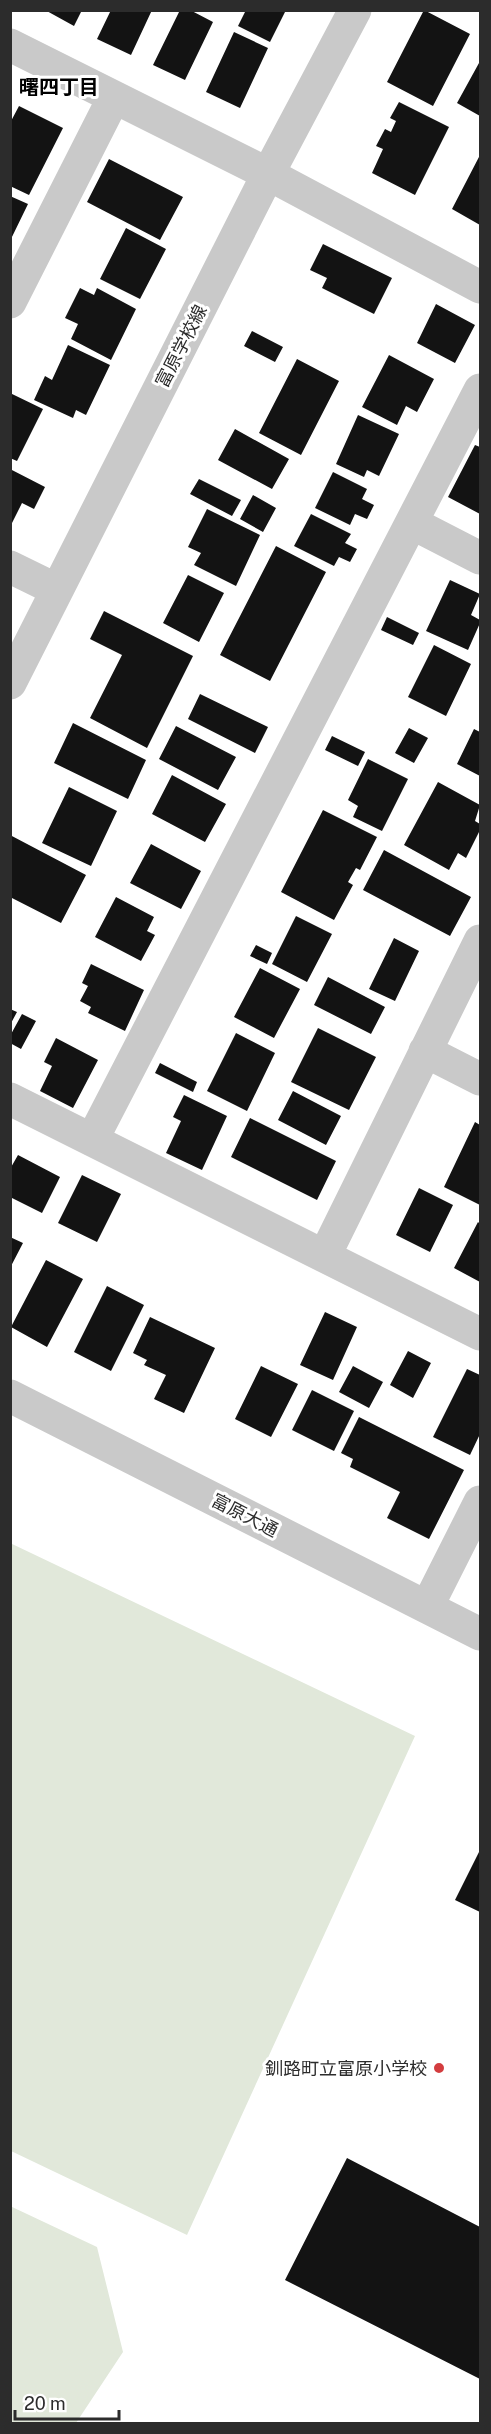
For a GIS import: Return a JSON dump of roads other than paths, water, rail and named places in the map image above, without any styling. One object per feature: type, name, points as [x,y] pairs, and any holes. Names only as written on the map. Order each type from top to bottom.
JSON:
[{"type":"street","name":"富原学校線","points":[[10,683],[268,174],[355,10]]},
{"type":"street","points":[[10,45],[268,174],[480,287]]},
{"type":"street","points":[[10,302],[114,97]]},
{"type":"street","points":[[92,1140],[480,390]]},
{"type":"street","points":[[412,523],[480,558]]},
{"type":"street","points":[[10,567],[57,590]]},
{"type":"street","points":[[325,1255],[480,941]]},
{"type":"street","points":[[425,1051],[480,1079]]},
{"type":"street","points":[[10,1099],[480,1334]]},
{"type":"street","name":"富原大通","points":[[10,1396],[480,1634]]},
{"type":"street","points":[[427,1607],[480,1502]]},
{"type":"place","name":"釧路町立富原小学校","points":[[439,2068]]},
{"type":"district","name":"曙四丁目","points":[[59,87]]}]
